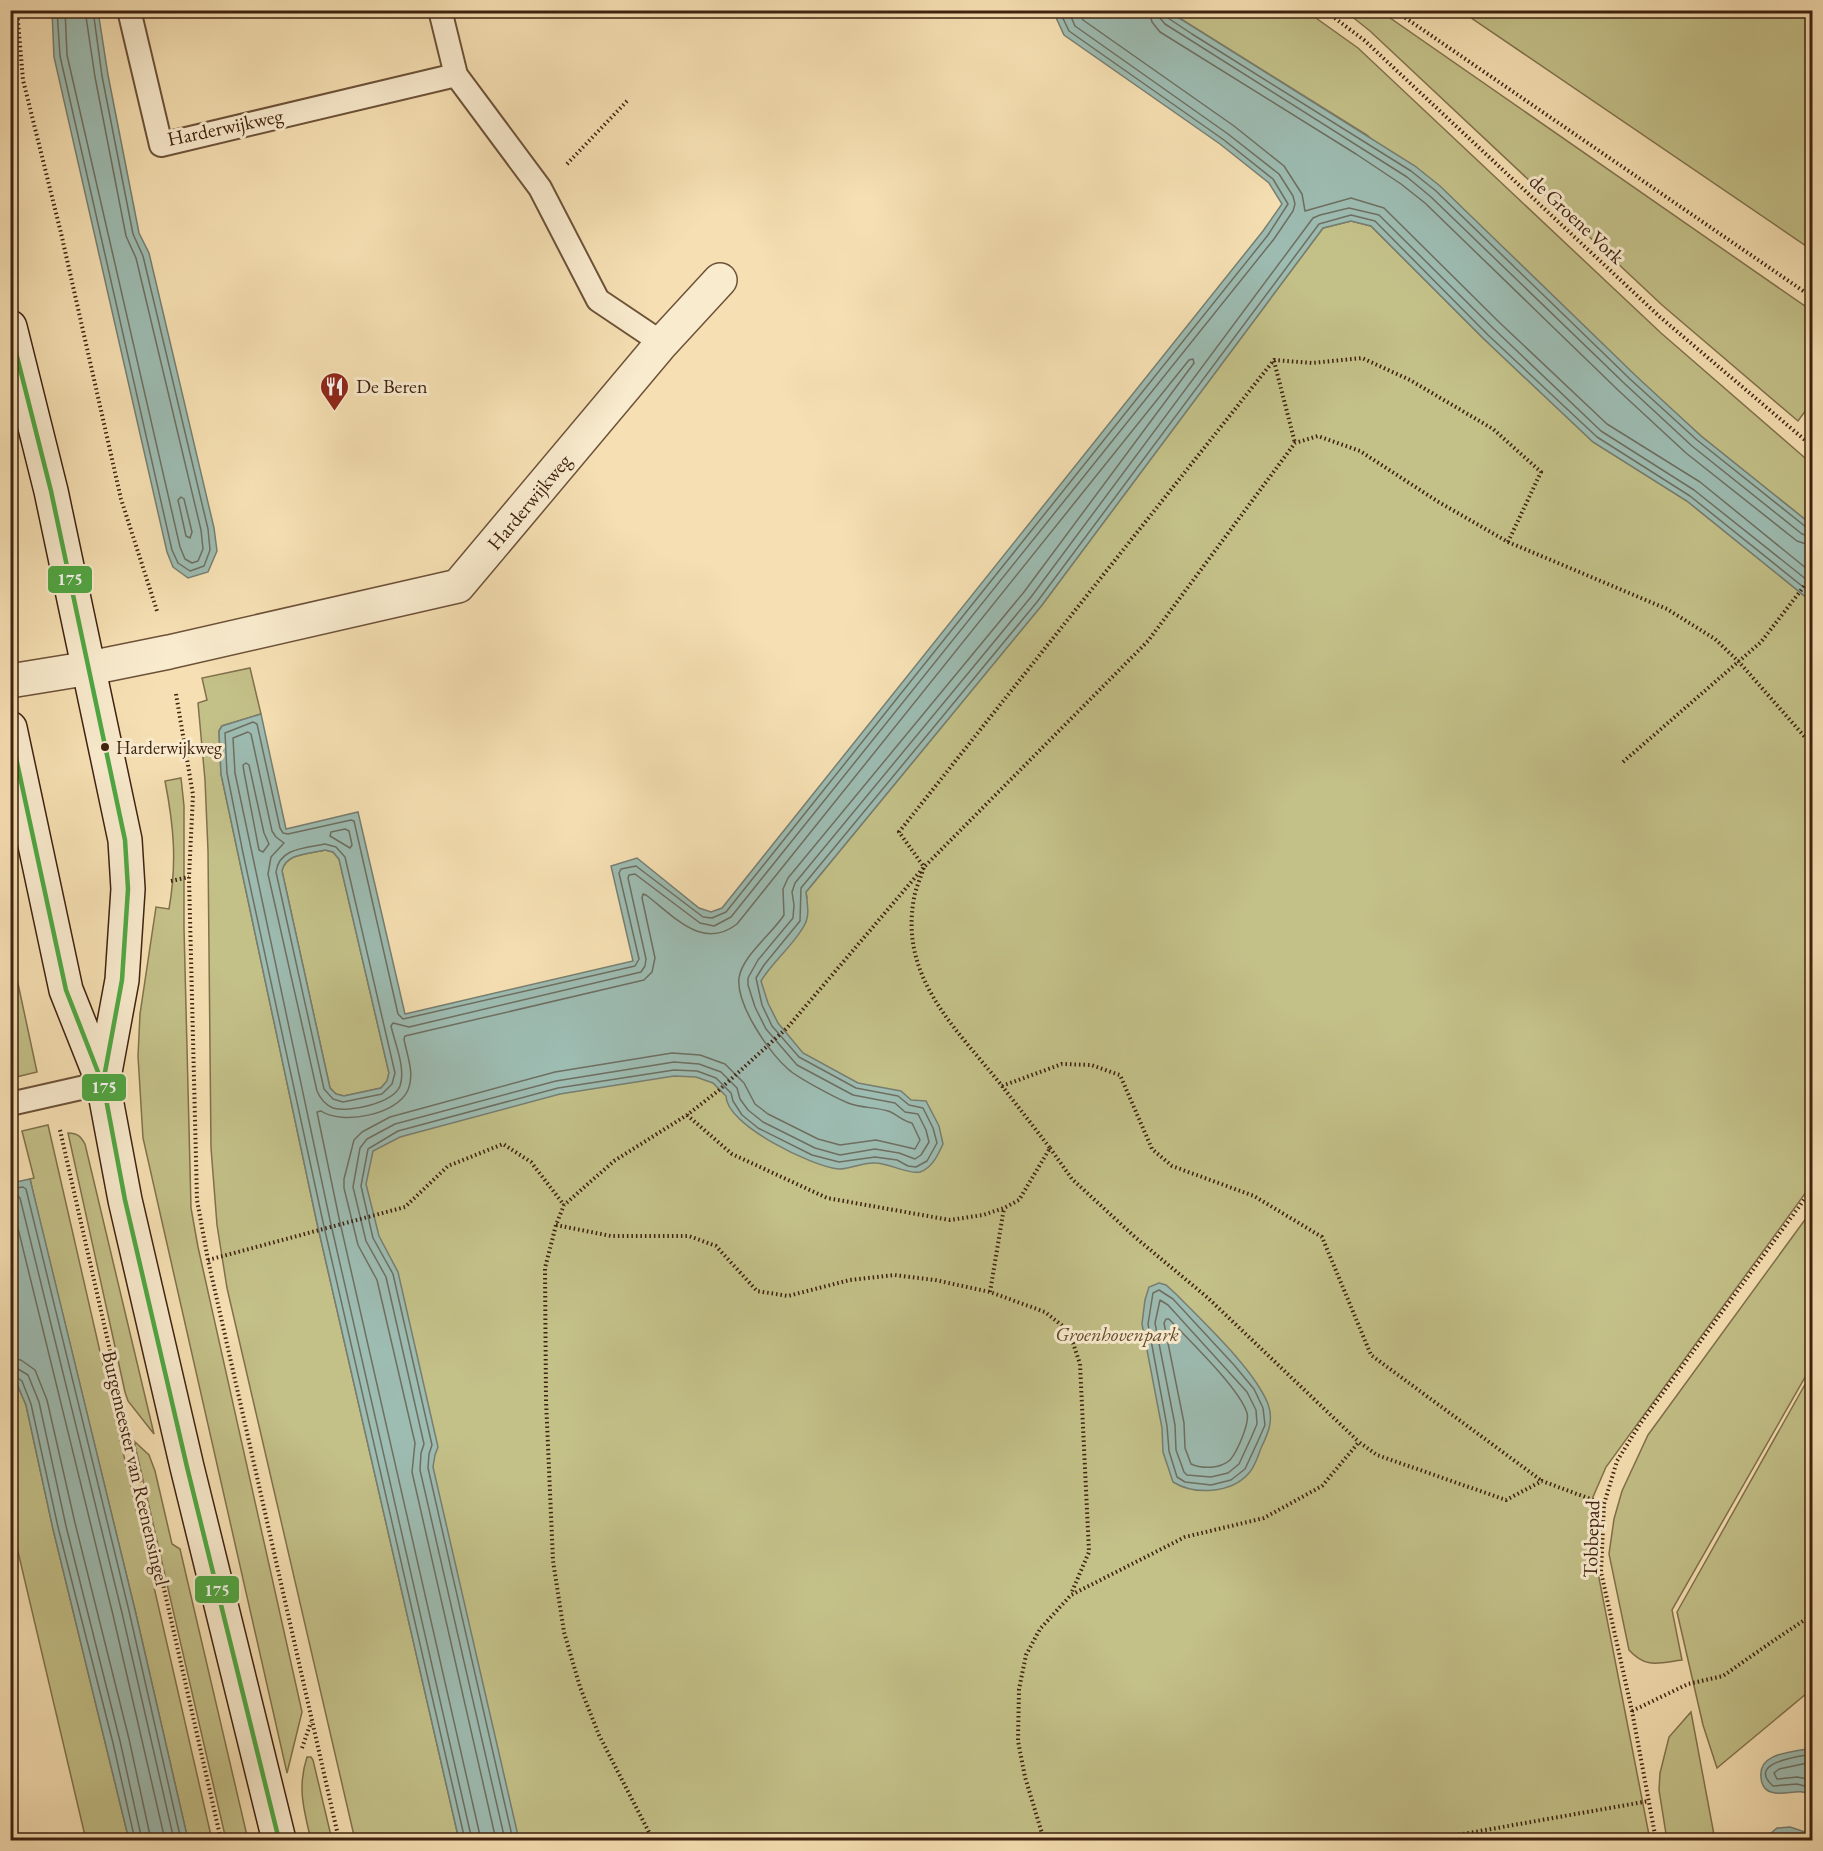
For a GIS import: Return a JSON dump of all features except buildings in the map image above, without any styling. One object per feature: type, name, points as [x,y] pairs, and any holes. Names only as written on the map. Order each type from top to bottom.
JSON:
[{"type":"main road","name":"Harderwijkweg","points":[[10,681],[90,669],[458,586],[662,343],[720,279]]},
{"type":"main road","points":[[10,327],[51,491],[125,840],[128,890],[122,980],[104,1083]]},
{"type":"main road","points":[[10,728],[66,990],[104,1083],[128,1212],[187,1467],[279,1840]]},
{"type":"lane","name":"Harderwijkweg","points":[[129,10],[161,145],[456,75]]},
{"type":"lane","points":[[440,10],[456,75],[540,188],[598,300],[662,343]]},
{"type":"lane","points":[[10,1104],[104,1083]]},
{"type":"path","name":"de Groene Vork","points":[[1324,10],[1364,40],[1660,317],[1812,446]]},
{"type":"path","points":[[1394,10],[1812,297]]},
{"type":"path","points":[[540,188],[576,155],[627,102]]},
{"type":"path","points":[[1274,360],[1312,363],[1362,358],[1410,380],[1493,429],[1541,472],[1508,542]]},
{"type":"path","points":[[1274,360],[1295,443]]},
{"type":"path","points":[[924,867],[899,832],[1274,360]]},
{"type":"path","points":[[653,1840],[599,1735],[580,1687],[564,1632],[554,1571],[546,1400],[545,1268],[556,1225],[564,1205],[614,1161],[687,1115],[718,1091],[787,1028],[924,867],[1148,641],[1295,443],[1318,436],[1360,451],[1437,501],[1508,542],[1667,609],[1715,639],[1739,662],[1812,745]]},
{"type":"path","points":[[1623,762],[1761,642],[1812,576]]},
{"type":"path","points":[[924,867],[914,896],[911,931],[916,961],[934,1000],[1072,1179],[1136,1238],[1208,1298],[1359,1442],[1377,1455],[1506,1500],[1542,1481]]},
{"type":"path","points":[[1002,1086],[1062,1064],[1091,1065],[1120,1075],[1152,1149],[1172,1166],[1254,1196],[1322,1237],[1371,1355],[1542,1481],[1604,1504]]},
{"type":"path","name":"Burgemeester van Reenensingel","points":[[52,1095],[221,1840]]},
{"type":"path","points":[[687,1115],[732,1154],[827,1198],[950,1220],[983,1215],[1019,1200],[1050,1148]]},
{"type":"path","points":[[208,1260],[405,1207],[448,1166],[504,1144],[531,1162],[564,1205]]},
{"type":"path","name":"Tobbepad","points":[[1656,1840],[1632,1712],[1601,1572],[1604,1504],[1617,1461],[1640,1424],[1812,1189]]},
{"type":"path","points":[[990,1292],[1004,1208]]},
{"type":"path","points":[[556,1225],[611,1236],[689,1236],[717,1246],[757,1291],[788,1296],[850,1280],[894,1275],[935,1280],[990,1292],[1045,1312],[1069,1331],[1080,1364],[1089,1552],[1071,1595],[1040,1629],[1026,1655],[1019,1689],[1018,1741],[1025,1777],[1044,1840]]},
{"type":"path","points":[[1071,1595],[1185,1538],[1264,1518],[1322,1486],[1359,1442]]},
{"type":"path","points":[[1632,1712],[1688,1684],[1723,1676],[1812,1615]]},
{"type":"path","points":[[312,1721],[339,1840]]},
{"type":"path","points":[[1414,1840],[1446,1837],[1649,1801]]},
{"type":"green space","points":[[1168,11],[1306,11],[1358,48],[1661,333],[1812,464],[1812,525],[1701,436],[1367,135]]},
{"type":"green space","points":[[1345,11],[1380,11],[1812,311],[1812,402],[1798,421],[1662,305],[1370,31]]},
{"type":"green space","points":[[1461,11],[1812,11],[1812,250]]},
{"type":"green space","name":"Groenhovenpark","points":[[1351,221],[1371,226],[1484,339],[1593,442],[1687,501],[1812,602],[1812,1184],[1606,1467],[1593,1497],[1591,1537],[1650,1840],[518,1840],[347,1140],[807,898],[806,892],[1042,605],[1323,228]]},
{"type":"green space","points":[[250,668],[261,714],[222,726],[219,731],[221,774],[317,1223],[459,1840],[355,1840],[227,1288],[217,1225],[211,1148],[208,851],[198,703],[207,700],[202,678]]},
{"type":"green space","points":[[181,778],[184,806],[184,928],[191,1208],[302,1712],[287,1773],[143,1138],[138,1056],[140,1014],[156,907],[169,909],[173,876],[171,814],[165,781]]},
{"type":"green space","points":[[325,850],[333,852],[339,859],[389,1073],[387,1081],[381,1088],[344,1096],[336,1094],[330,1088],[282,871],[284,865],[293,858]]},
{"type":"green space","points":[[11,951],[37,1072],[12,1078],[10,1071]]},
{"type":"green space","points":[[48,1125],[212,1840],[188,1840],[135,1610],[34,1197],[30,1179],[34,1178],[22,1131]]},
{"type":"green space","points":[[68,1133],[79,1136],[85,1144],[154,1434],[128,1401],[125,1392]]},
{"type":"green space","points":[[1812,1210],[1812,1365],[1672,1610],[1682,1660],[1653,1663],[1641,1660],[1629,1650],[1609,1554],[1614,1519],[1622,1491],[1648,1435]]},
{"type":"green space","points":[[1812,1372],[1812,1689],[1717,1768],[1703,1725],[1677,1612]]},
{"type":"green space","points":[[10,1380],[17,1384],[26,1405],[53,1529],[129,1840],[86,1840],[11,1522]]},
{"type":"green space","points":[[134,1441],[149,1455],[155,1471],[172,1544],[180,1549],[248,1840],[226,1840]]},
{"type":"green space","points":[[1691,1712],[1715,1840],[1667,1840],[1659,1790],[1660,1773],[1669,1737]]},
{"type":"green space","points":[[307,1757],[313,1760],[332,1840],[311,1840],[302,1789]]},
{"type":"water","points":[[52,11],[98,11],[139,233],[149,253],[214,528],[217,551],[208,572],[188,578],[173,567],[167,552],[54,57]]},
{"type":"water","points":[[1053,11],[1168,11],[1415,166],[1440,186],[1701,436],[1812,525],[1812,602],[1687,501],[1593,442],[1484,339],[1371,226],[1351,221],[1323,228],[1042,605],[806,892],[808,913],[805,924],[796,939],[761,981],[778,1023],[803,1053],[858,1083],[901,1091],[911,1100],[926,1101],[939,1126],[943,1144],[937,1157],[928,1167],[915,1172],[870,1163],[839,1169],[810,1161],[773,1143],[740,1119],[730,1107],[726,1096],[713,1083],[696,1077],[674,1076],[560,1094],[400,1137],[373,1151],[366,1184],[379,1236],[398,1272],[438,1447],[433,1467],[519,1840],[459,1840],[317,1223],[221,774],[219,731],[222,726],[261,714],[286,829],[358,812],[405,1014],[633,961],[611,866],[637,858],[699,908],[711,912],[722,908],[1263,231],[1282,204],[1269,183],[1220,144],[1064,35]],"holes":[[[325,850],[333,852],[339,859],[389,1073],[387,1081],[381,1088],[344,1096],[336,1094],[330,1088],[282,871],[288,861],[299,855]]]},
{"type":"water","points":[[30,1179],[135,1610],[188,1840],[129,1840],[53,1529],[26,1405],[17,1384],[11,1380],[11,1183]]},
{"type":"water","points":[[1159,1283],[1166,1285],[1177,1295],[1227,1347],[1252,1376],[1270,1410],[1269,1427],[1253,1468],[1241,1480],[1223,1489],[1191,1489],[1173,1482],[1163,1452],[1162,1428],[1142,1324],[1149,1287]]},
{"type":"water","points":[[1812,1748],[1812,1795],[1802,1792],[1776,1793],[1765,1788],[1761,1777],[1765,1762],[1788,1752]]},
{"type":"water","points":[[1790,1827],[1811,1834],[1812,1840],[1763,1840],[1777,1828]]},
{"type":"transit line","name":"175","points":[[10,329],[51,491],[125,840],[128,889],[122,980],[103,1083],[125,1200],[187,1467],[279,1840]]},
{"type":"transit line","name":"175","points":[[10,730],[66,990],[105,1090]]},
{"type":"place","name":"De Beren","points":[[335,412]]},
{"type":"place","name":"Harderwijkweg","points":[[105,747]]}]
